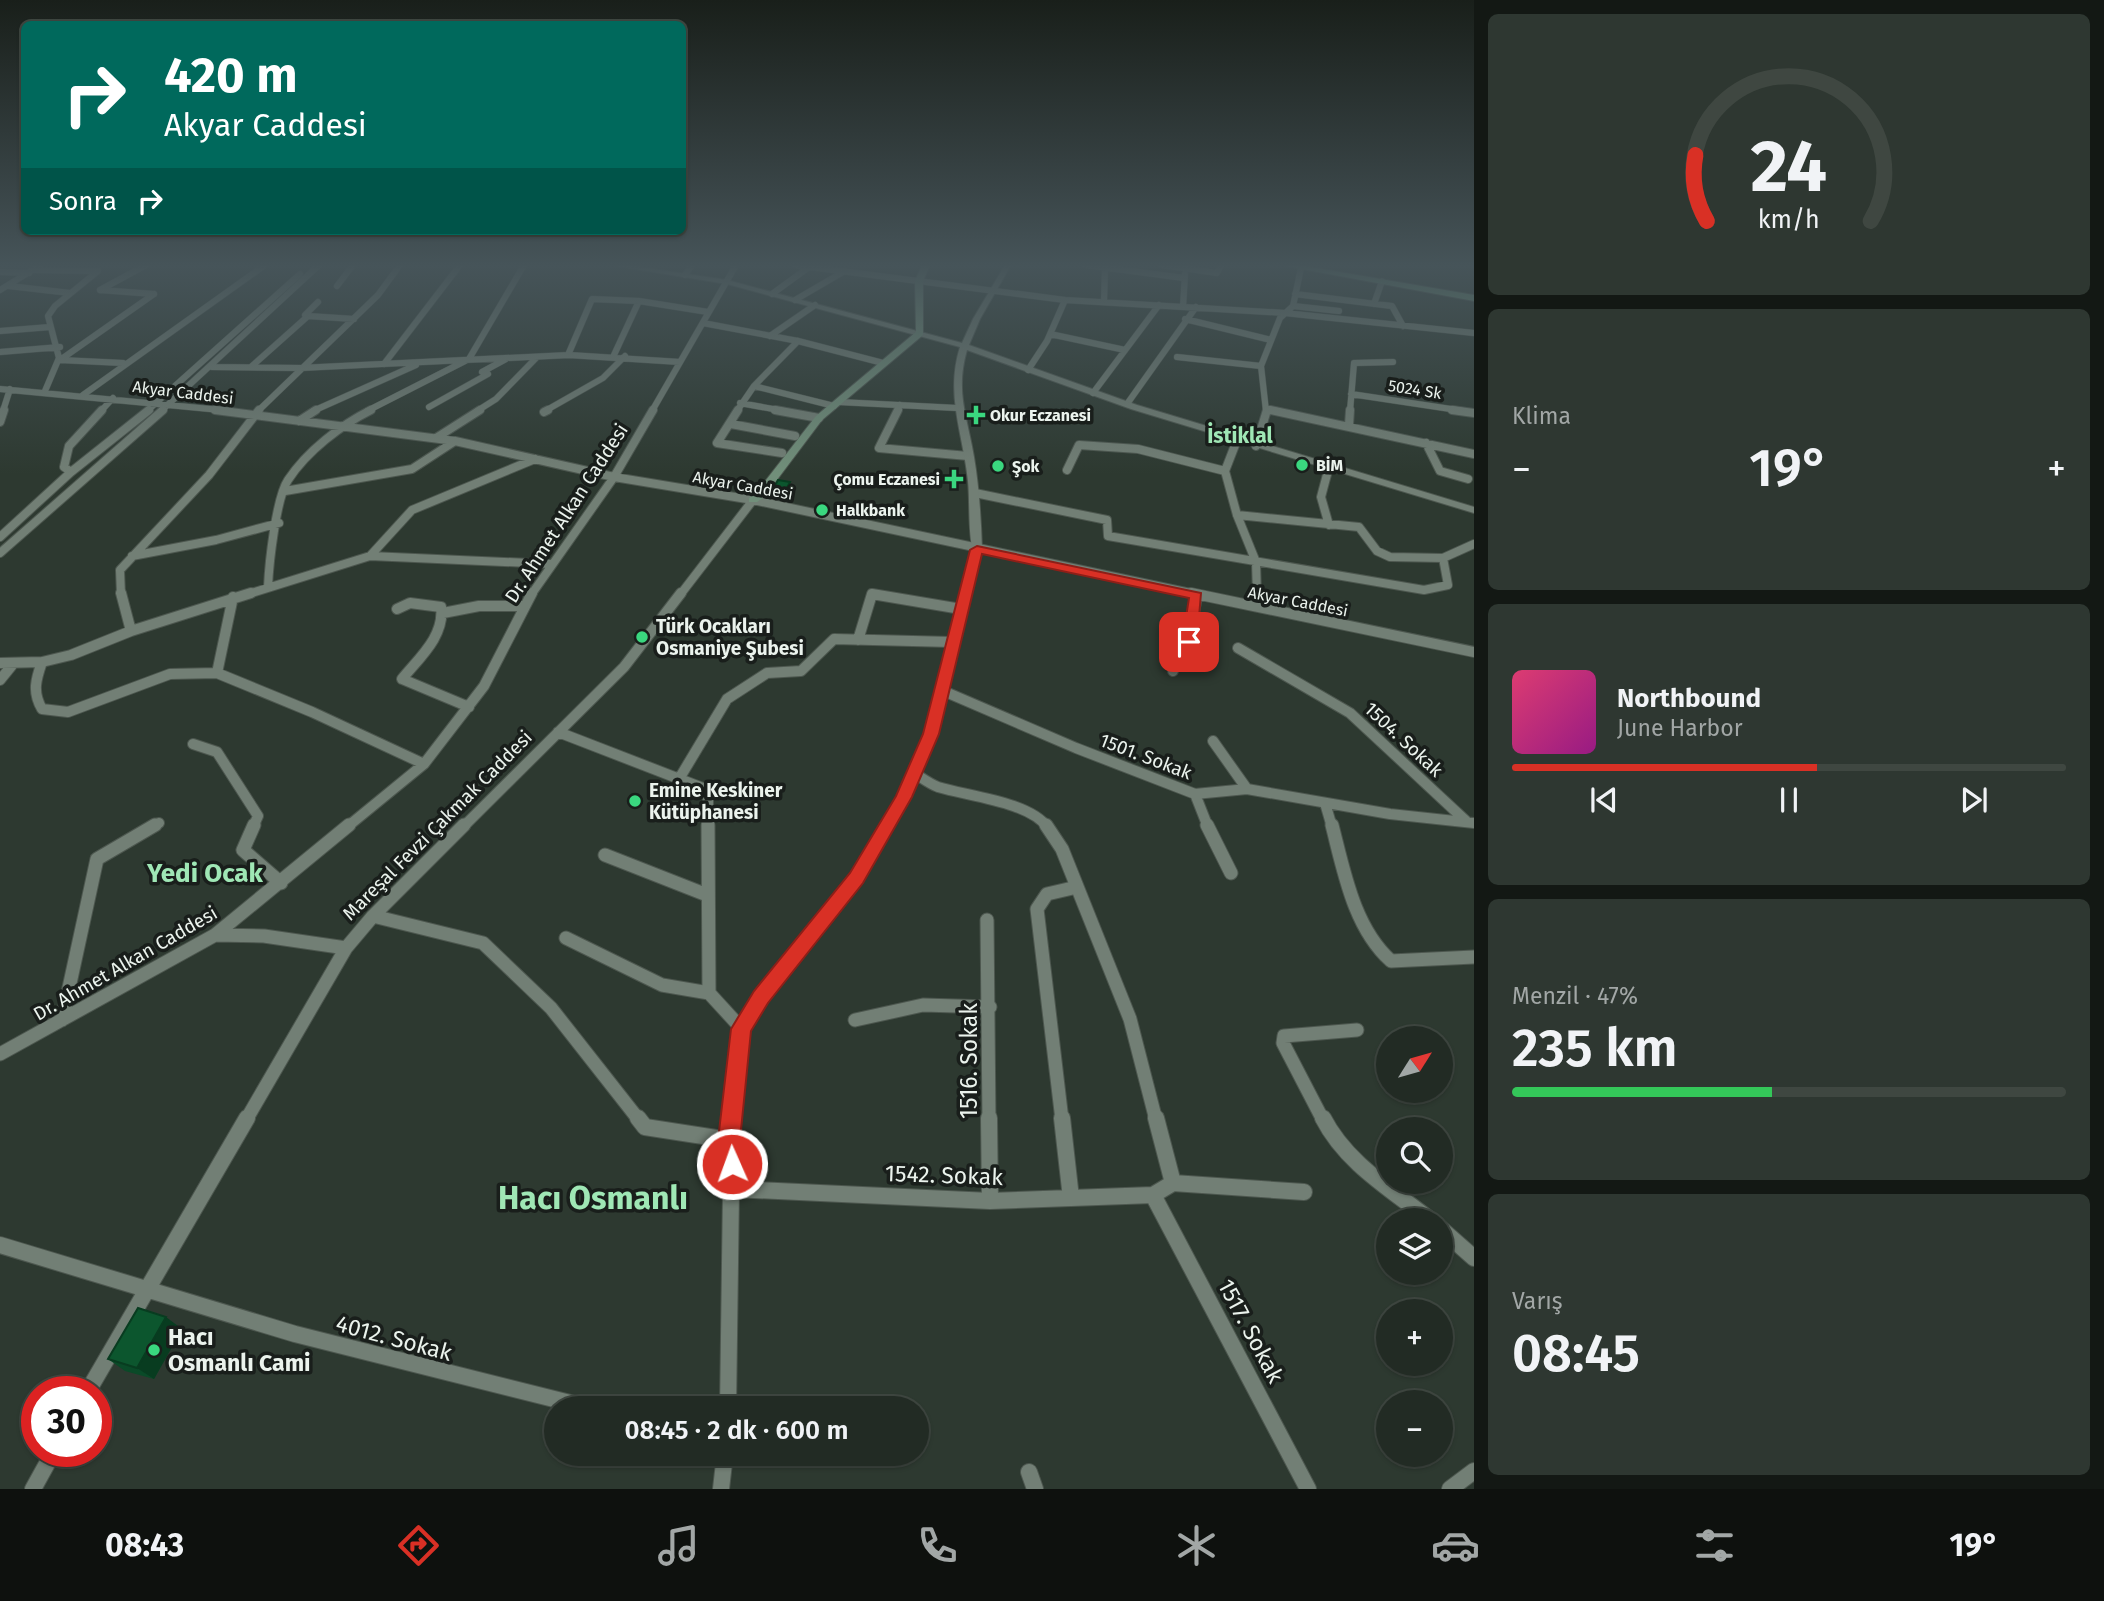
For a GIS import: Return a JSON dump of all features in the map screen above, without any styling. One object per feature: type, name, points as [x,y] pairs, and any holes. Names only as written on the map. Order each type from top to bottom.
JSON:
[{"type":"main road","points":[[819,418],[807,421],[752,493],[753,500],[760,495],[819,418],[918,334]]},
{"type":"street","points":[[54,334],[60,347],[61,360]]},
{"type":"street","points":[[45,391],[61,360],[96,334]]},
{"type":"street","points":[[83,395],[164,334]]},
{"type":"street","points":[[0,537],[71,472],[157,403],[233,334]]},
{"type":"street","points":[[1,550],[246,334]]},
{"type":"street","points":[[212,367],[250,369],[285,334]]},
{"type":"street","points":[[131,631],[120,591],[120,570],[209,475],[255,414],[336,334]]},
{"type":"street","points":[[384,364],[404,334]]},
{"type":"street","points":[[268,587],[269,554],[279,523],[287,481],[320,443],[339,426],[469,359],[483,334]]},
{"type":"street","points":[[568,355],[577,334]]},
{"type":"street","points":[[614,355],[623,334]]},
{"type":"street","name":"Dr. Ahmet Alkan Caddesi","points":[[0,1054],[215,935],[424,764],[469,707],[496,664],[525,606],[551,564],[614,477],[696,334]]},
{"type":"street","points":[[765,334],[883,363]]},
{"type":"street","points":[[925,334],[1237,440],[1474,510]]},
{"type":"street","points":[[728,1396],[733,1189],[729,1140],[741,1029],[761,997],[870,858],[931,734],[977,550],[975,493],[957,408],[957,377],[964,346],[970,334]]},
{"type":"street","points":[[1028,370],[1050,334]]},
{"type":"street","points":[[1052,334],[1125,350]]},
{"type":"street","points":[[1093,393],[1137,334]]},
{"type":"street","points":[[1127,404],[1174,334]]},
{"type":"street","points":[[1248,334],[1271,340]]},
{"type":"street","points":[[1256,446],[1267,410],[1261,366],[1273,334]]},
{"type":"street","points":[[782,453],[717,443],[731,424],[740,403],[798,341]]},
{"type":"street","points":[[0,352],[60,347]]},
{"type":"street","points":[[252,366],[300,368],[568,355],[614,355],[680,362]]},
{"type":"street","points":[[544,412],[603,378],[625,356]]},
{"type":"street","points":[[436,438],[496,399],[537,357]]},
{"type":"street","points":[[1178,357],[1261,366]]},
{"type":"street","points":[[429,407],[477,382],[488,374],[482,372],[509,358]]},
{"type":"street","points":[[61,360],[123,363]]},
{"type":"street","points":[[299,421],[324,404],[424,362]]},
{"type":"street","points":[[1349,425],[1354,363],[1393,362]]},
{"type":"street","points":[[754,387],[836,404],[957,408]]},
{"type":"street","name":"Akyar Caddesi","points":[[0,389],[45,391],[255,414],[455,441],[614,477],[753,500],[977,550],[1474,652]]},
{"type":"street","points":[[0,422],[10,389]]},
{"type":"street","name":"5024 Sk","points":[[1351,394],[1474,413]]},
{"type":"street","points":[[71,472],[64,467],[69,446],[113,398]]},
{"type":"street","points":[[740,403],[819,418]]},
{"type":"street","points":[[900,405],[879,448],[968,456]]},
{"type":"street","points":[[1267,410],[1349,425],[1474,454]]},
{"type":"street","points":[[731,424],[795,436]]},
{"type":"street","points":[[1237,440],[1225,471],[1237,515],[1255,562],[1258,607]]},
{"type":"street","points":[[285,491],[412,469],[455,441]]},
{"type":"street","points":[[1426,443],[1440,471],[1468,479]]},
{"type":"street","points":[[1067,470],[1079,445],[1112,445],[1225,471]]},
{"type":"street","points":[[370,556],[412,510],[535,458]]},
{"type":"street","points":[[1329,467],[1321,497],[1329,525]]},
{"type":"street","points":[[975,493],[1107,520],[1108,536],[1423,590],[1448,585],[1443,558]]},
{"type":"street","name":"Mareşal Fevzi Çakmak Caddesi","points":[[97,1376],[346,948],[373,916],[632,658],[753,500]]},
{"type":"street","points":[[1237,515],[1359,527],[1377,551],[1385,556],[1443,558],[1474,544]]},
{"type":"street","points":[[132,556],[216,540],[279,523]]},
{"type":"street","points":[[0,663],[42,662],[71,655],[131,631],[233,597],[370,556],[551,564]]},
{"type":"street","points":[[858,640],[872,594],[961,609]]},
{"type":"street","points":[[1173,671],[1178,656],[1189,642],[1197,596]]},
{"type":"street","points":[[217,673],[233,597]]},
{"type":"street","points":[[397,609],[410,603],[441,607],[443,613],[442,626],[402,680],[469,707]]},
{"type":"street","points":[[443,613],[478,606],[525,606]]},
{"type":"street","points":[[679,779],[727,699],[767,673],[801,671],[834,639],[952,642]]},
{"type":"street","name":"1504. Sokak","points":[[1238,648],[1350,712],[1470,822]]},
{"type":"street","points":[[42,662],[34,685],[34,698],[42,709],[68,712],[170,674],[217,673],[312,712],[424,764]]},
{"type":"street","points":[[0,680],[13,664]]},
{"type":"street","name":"1501. Sokak","points":[[941,690],[1076,748],[1195,794],[1247,789],[1325,803],[1470,822]]},
{"type":"street","points":[[558,732],[708,790],[709,993]]},
{"type":"street","points":[[1213,741],[1247,789]]},
{"type":"street","points":[[193,744],[217,752],[258,816],[254,827],[245,838],[243,850],[281,883]]},
{"type":"street","points":[[914,773],[935,786],[1017,808],[1041,818],[1062,849],[1130,1019],[1173,1183]]},
{"type":"street","points":[[1195,794],[1203,817],[1231,873]]},
{"type":"street","points":[[1325,803],[1363,925],[1380,954],[1391,961],[1474,957]]},
{"type":"street","points":[[62,1020],[97,859],[159,823]]},
{"type":"street","points":[[605,855],[707,895]]},
{"type":"street","points":[[1071,1198],[1037,909],[1047,894],[1077,887]]},
{"type":"street","points":[[373,916],[484,943],[551,1007],[645,1127],[729,1140]]},
{"type":"street","name":"1516. Sokak","points":[[987,920],[990,1201]]},
{"type":"street","points":[[215,935],[264,936],[346,948]]},
{"type":"street","points":[[566,938],[662,985],[709,993],[741,1029]]},
{"type":"street","points":[[855,1020],[923,1005],[990,1007]]},
{"type":"street","points":[[1357,1030],[1290,1034],[1284,1036],[1283,1043],[1335,1142],[1348,1156],[1415,1208]]},
{"type":"street","points":[[1153,1195],[1173,1183],[1304,1192]]},
{"type":"street","name":"1542. Sokak","points":[[733,1189],[990,1201],[1153,1195]]},
{"type":"street","name":"1517. Sokak","points":[[1153,1195],[1308,1489]]},
{"type":"street","points":[[1453,1239],[1474,1258]]},
{"type":"street","name":"4012. Sokak","points":[[0,1245],[144,1293],[411,1367],[544,1398]]},
{"type":"street","points":[[722,1489],[724,1466]]},
{"type":"street","points":[[33,1489],[45,1467]]},
{"type":"street","points":[[1450,1489],[1474,1471]]},
{"type":"building","points":[[778,480],[790,482],[785,492],[773,489]]},
{"type":"building","points":[[138,1308],[166,1317],[137,1368],[108,1359]]},
{"type":"place","name":"Okur Eczanesi","points":[[976,415]]},
{"type":"place","name":"BİM","points":[[1302,465]]},
{"type":"place","name":"Şok","points":[[998,466]]},
{"type":"place","name":"Çomu Eczanesi","points":[[954,479]]},
{"type":"place","name":"Halkbank","points":[[822,510]]},
{"type":"place","name":"Türk Ocakları Osmaniye Şubesi","points":[[642,637]]},
{"type":"place","name":"Emine Keskiner Kütüphanesi","points":[[635,801]]},
{"type":"place","name":"Hacı Osmanlı Cami","points":[[154,1350]]},
{"type":"district","name":"İstiklal","points":[[1240,436]]},
{"type":"district","name":"Yedi Ocak","points":[[205,873]]},
{"type":"district","name":"Hacı Osmanlı","points":[[593,1198]]},
{"type":"route","points":[[732,1164],[729,1140],[741,1029],[761,997],[856,878],[904,797],[931,734],[977,550],[1197,596],[1189,642]]}]
